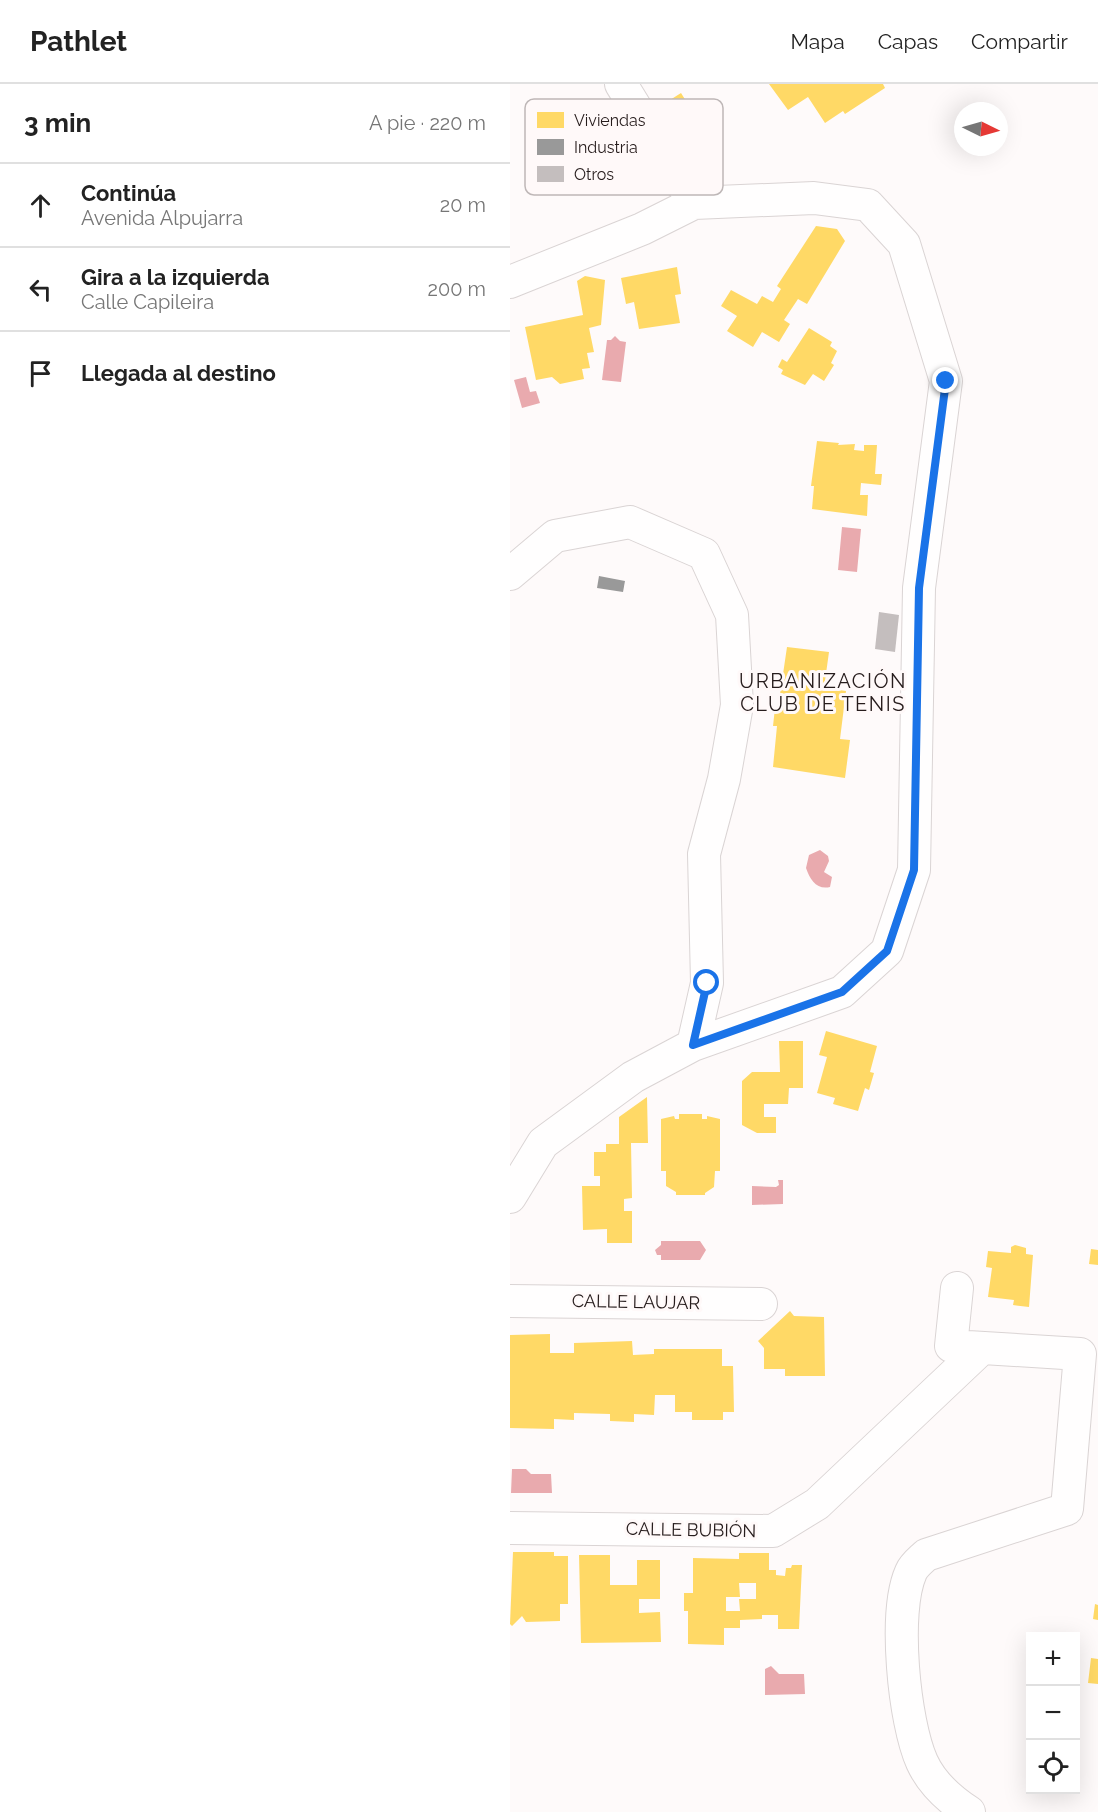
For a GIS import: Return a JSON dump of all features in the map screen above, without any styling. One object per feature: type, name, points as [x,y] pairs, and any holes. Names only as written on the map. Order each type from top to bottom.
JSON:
[{"type":"street","points":[[621,84],[630,99]]},
{"type":"street","points":[[689,195],[694,203]]},
{"type":"street","points":[[510,282],[642,229],[694,203],[814,198],[868,205],[904,244],[946,381],[919,588],[914,870],[887,951],[842,992],[693,1045],[633,1077],[543,1143],[510,1197]]},
{"type":"street","points":[[510,574],[555,536],[630,522],[704,554],[732,615],[737,705],[724,779],[704,854],[707,983],[693,1045]]},
{"type":"street","points":[[957,1288],[951,1346],[1080,1354],[1067,1509],[926,1555],[911,1569],[905,1589],[902,1622],[907,1715],[923,1764],[939,1789],[969,1812]]},
{"type":"street","name":"CALLE LAUJAR","points":[[510,1300],[761,1304]]},
{"type":"street","name":"CALLE BUBIÓN","points":[[510,1528],[773,1531],[817,1504],[982,1348]]},
{"type":"shaded area","points":[[615,336],[620,341],[626,342],[621,382],[602,380],[607,340]]},
{"type":"shaded area","points":[[526,377],[530,392],[536,391],[540,403],[522,408],[514,380]]},
{"type":"shaded area","points":[[842,527],[861,529],[857,572],[838,570]]},
{"type":"shaded area","points":[[820,850],[828,856],[829,861],[824,872],[832,877],[830,887],[825,888],[815,883],[806,868],[809,855]]},
{"type":"shaded area","points":[[778,1180],[783,1180],[783,1204],[752,1205],[752,1186],[776,1187],[779,1185]]},
{"type":"shaded area","points":[[661,1241],[700,1241],[706,1250],[700,1260],[661,1260],[661,1255],[657,1255],[655,1250],[661,1245]]},
{"type":"shaded area","points":[[512,1469],[526,1469],[531,1474],[551,1474],[552,1493],[511,1493]]},
{"type":"shaded area","points":[[771,1666],[779,1674],[804,1674],[805,1694],[765,1695],[765,1669]]},
{"type":"building: Viviendas","points":[[769,84],[883,84],[885,88],[845,114],[843,111],[825,123],[808,97],[788,110]]},
{"type":"building: Viviendas","points":[[681,93],[685,99],[672,99]]},
{"type":"building: Viviendas","points":[[816,226],[837,229],[845,241],[807,304],[798,299],[784,320],[790,324],[779,342],[762,332],[753,347],[727,331],[737,316],[721,306],[731,290],[757,304],[762,296],[773,302],[781,289],[777,286]]},
{"type":"building: Viviendas","points":[[677,267],[681,294],[675,295],[680,323],[639,329],[634,302],[626,304],[621,278]]},
{"type":"building: Viviendas","points":[[585,276],[605,280],[601,325],[589,328],[594,352],[587,353],[590,368],[582,369],[584,379],[560,384],[552,377],[536,380],[525,327],[583,315],[577,281]]},
{"type":"building: Viviendas","points":[[809,328],[832,342],[830,346],[837,351],[831,363],[834,365],[824,381],[813,374],[805,385],[781,374],[783,370],[778,367],[782,359],[787,362]]},
{"type":"building: Viviendas","points":[[817,441],[839,443],[838,445],[855,444],[854,450],[864,451],[864,445],[877,445],[875,474],[882,474],[881,485],[861,483],[860,495],[868,495],[867,516],[812,509],[814,486],[811,486]]},
{"type":"building: Viviendas","points":[[787,647],[829,652],[824,688],[846,691],[840,739],[850,740],[845,778],[773,767],[777,726],[773,726],[775,708],[778,708]]},
{"type":"building: Viviendas","points":[[826,1031],[877,1046],[870,1072],[874,1073],[869,1090],[865,1088],[858,1111],[833,1104],[835,1098],[817,1093],[827,1057],[819,1055]]},
{"type":"building: Viviendas","points":[[779,1041],[803,1041],[803,1088],[789,1088],[788,1104],[764,1104],[764,1117],[776,1117],[776,1133],[757,1133],[742,1125],[742,1081],[752,1072],[780,1072]]},
{"type":"building: Viviendas","points":[[647,1097],[648,1143],[631,1143],[632,1198],[624,1199],[624,1211],[632,1211],[632,1243],[607,1243],[607,1229],[583,1230],[582,1186],[600,1186],[600,1176],[594,1176],[594,1152],[606,1152],[606,1144],[619,1144],[619,1117]]},
{"type":"building: Viviendas","points":[[679,1114],[702,1114],[702,1119],[707,1119],[707,1116],[720,1119],[720,1171],[715,1171],[714,1187],[705,1195],[676,1195],[676,1192],[666,1186],[666,1171],[661,1171],[661,1119],[674,1116],[675,1119],[679,1119]]},
{"type":"building: Viviendas","points":[[1015,1245],[1026,1248],[1026,1254],[1033,1255],[1029,1307],[1013,1305],[1014,1300],[988,1297],[992,1268],[986,1267],[988,1251],[1011,1253],[1011,1247]]},
{"type":"building: Viviendas","points":[[1091,1249],[1098,1250],[1098,1265],[1089,1264]]},
{"type":"building: Viviendas","points":[[790,1311],[794,1316],[824,1317],[825,1376],[785,1376],[785,1369],[764,1369],[764,1348],[758,1341]]},
{"type":"building: Viviendas","points":[[550,1334],[550,1353],[574,1353],[574,1343],[632,1341],[633,1355],[654,1354],[654,1349],[722,1349],[722,1366],[733,1366],[734,1412],[723,1412],[723,1420],[692,1420],[692,1412],[675,1412],[675,1395],[655,1395],[654,1415],[634,1414],[634,1422],[610,1421],[610,1414],[574,1413],[574,1420],[554,1419],[554,1429],[510,1428],[510,1335]]},
{"type":"building: Viviendas","points":[[513,1552],[554,1552],[554,1556],[568,1556],[568,1604],[560,1604],[560,1621],[526,1622],[522,1616],[512,1626],[510,1624]]},
{"type":"building: Viviendas","points":[[739,1553],[769,1553],[769,1570],[776,1570],[776,1575],[785,1576],[786,1568],[791,1568],[792,1565],[802,1565],[799,1629],[778,1629],[778,1615],[762,1615],[762,1619],[740,1620],[740,1628],[724,1628],[724,1645],[688,1644],[688,1611],[684,1611],[684,1593],[693,1593],[693,1558],[739,1559]],"holes":[[[739,1583],[756,1583],[756,1599],[739,1599],[740,1611],[726,1611],[726,1597],[740,1597]]]},
{"type":"building: Viviendas","points":[[579,1555],[610,1555],[610,1585],[637,1585],[637,1560],[660,1560],[660,1599],[639,1599],[639,1613],[660,1612],[661,1642],[581,1643]]},
{"type":"building: Viviendas","points":[[1095,1604],[1098,1605],[1098,1620],[1093,1619]]},
{"type":"building: Viviendas","points":[[1091,1658],[1098,1659],[1098,1684],[1088,1683]]},
{"type":"building: Industria","points":[[599,576],[625,581],[623,592],[597,588]]},
{"type":"building: Otros","points":[[879,612],[899,615],[895,652],[875,649]]},
{"type":"district","name":"URBANIZACIÓN CLUB DE TENIS","points":[[823,692]]},
{"type":"route","points":[[707,983],[693,1045],[842,992],[887,951],[914,870],[919,588],[946,381]]}]
